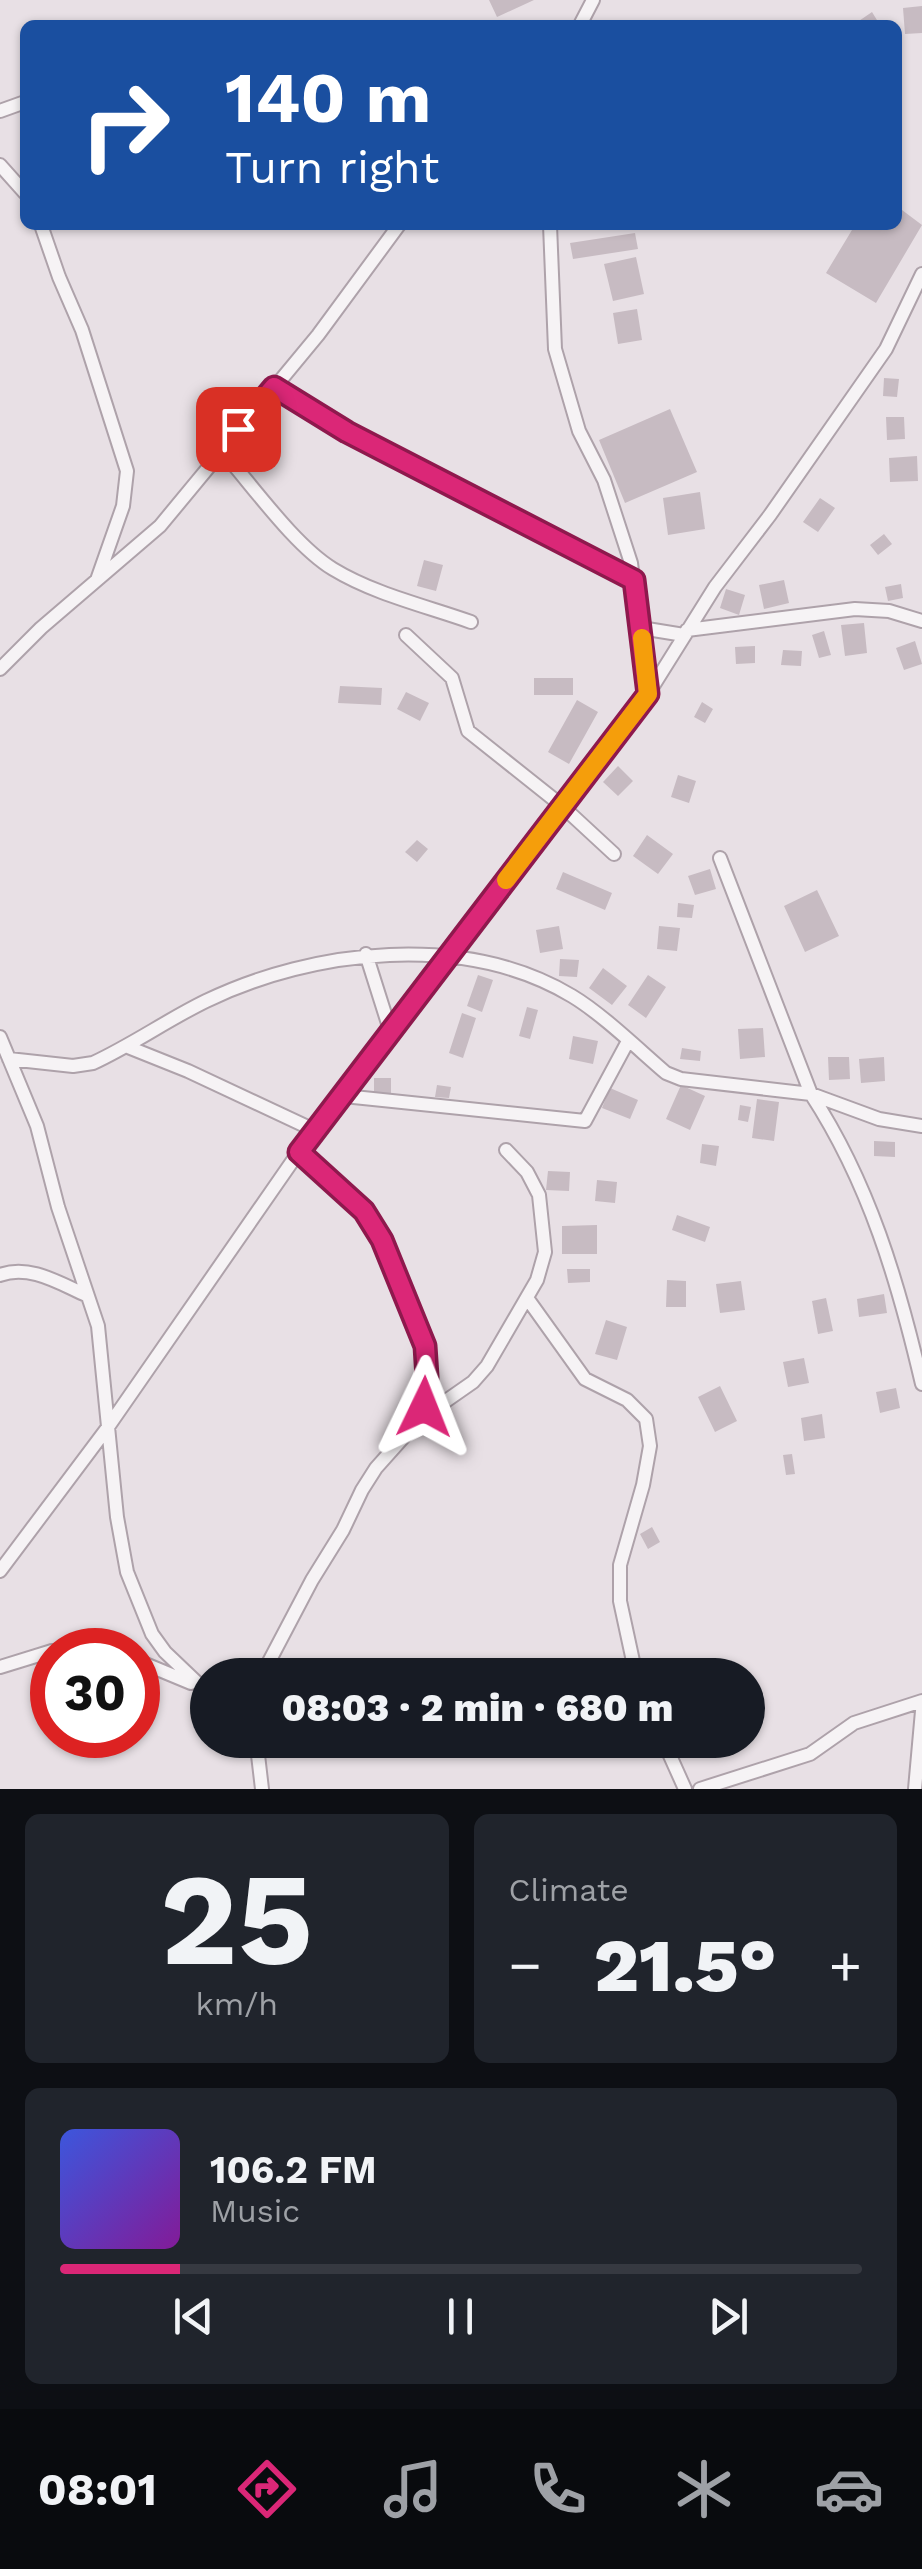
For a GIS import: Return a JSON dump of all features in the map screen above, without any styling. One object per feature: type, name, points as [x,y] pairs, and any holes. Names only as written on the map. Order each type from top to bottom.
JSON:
[{"type":"street","points":[[0,165],[20,187]]},
{"type":"street","points":[[43,230],[82,330],[127,470],[123,506],[96,582]]},
{"type":"street","points":[[0,668],[160,526],[318,335],[396,230]]},
{"type":"street","points":[[549,230],[558,363],[579,431],[620,522],[642,628],[648,694]]},
{"type":"street","points":[[0,1571],[108,1428],[314,1130],[450,958],[648,694],[686,632],[886,349],[922,274]]},
{"type":"street","points":[[274,387],[347,432],[634,580]]},
{"type":"street","points":[[221,450],[302,542],[332,568],[471,622]]},
{"type":"street","points":[[642,628],[686,632],[856,609],[922,621]]},
{"type":"street","points":[[406,635],[452,678],[468,731],[562,805],[614,854]]},
{"type":"street","points":[[720,858],[811,1094],[834,1130],[871,1207],[888,1254],[922,1384]]},
{"type":"street","points":[[366,954],[390,1033]]},
{"type":"street","points":[[9,1059],[73,1066],[93,1064],[205,1002],[251,982],[310,964],[366,954],[450,958],[485,962],[535,978],[572,996],[666,1073],[681,1079],[811,1094],[879,1119],[922,1126]]},
{"type":"street","points":[[0,1037],[37,1126],[58,1207],[98,1326],[127,1572],[152,1634],[190,1676]]},
{"type":"street","points":[[344,1096],[585,1121],[627,1042]]},
{"type":"street","points":[[128,1047],[188,1070],[314,1130]]},
{"type":"street","points":[[271,1658],[376,1468],[418,1421],[472,1382],[487,1366],[538,1280],[546,1252],[538,1195],[527,1172],[506,1150]]},
{"type":"street","points":[[299,1152],[364,1211],[398,1276],[425,1346],[427,1377],[424,1407],[418,1421]]},
{"type":"street","points":[[0,1275],[20,1271],[36,1274],[86,1294]]},
{"type":"street","points":[[527,1298],[585,1379],[626,1400],[646,1420],[650,1446],[620,1565],[620,1600],[632,1658]]},
{"type":"street","points":[[0,1667],[30,1658]]},
{"type":"street","points":[[160,1671],[190,1684]]},
{"type":"street","points":[[708,1788],[810,1754],[854,1723],[922,1701]]},
{"type":"street","points":[[915,1789],[922,1711]]},
{"type":"street","points":[[258,1758],[262,1789]]},
{"type":"street","points":[[671,1758],[686,1789]]},
{"type":"building","points":[[489,0],[534,0],[497,17]]},
{"type":"building","points":[[922,6],[922,33],[905,34],[903,8]]},
{"type":"building","points":[[872,12],[877,20],[860,20]]},
{"type":"building","points":[[902,210],[922,225],[876,303],[826,273],[852,230],[902,230]]},
{"type":"building","points":[[635,233],[638,249],[573,259],[570,243]]},
{"type":"building","points":[[636,257],[644,294],[613,301],[604,264]]},
{"type":"building","points":[[637,309],[642,340],[618,344],[613,313]]},
{"type":"building","points":[[884,378],[899,379],[897,397],[883,396]]},
{"type":"building","points":[[670,409],[697,472],[625,503],[599,440]]},
{"type":"building","points":[[886,417],[904,417],[905,439],[887,440]]},
{"type":"building","points":[[917,456],[918,481],[890,482],[889,458]]},
{"type":"building","points":[[700,492],[705,529],[668,535],[663,498]]},
{"type":"building","points":[[820,498],[835,508],[818,532],[803,522]]},
{"type":"building","points":[[884,534],[892,544],[878,555],[870,545]]},
{"type":"building","points":[[424,560],[443,565],[436,591],[417,586]]},
{"type":"building","points":[[784,580],[789,603],[764,609],[759,585]]},
{"type":"building","points":[[901,584],[903,598],[888,601],[885,587]]},
{"type":"building","points":[[726,589],[745,595],[739,615],[720,608]]},
{"type":"building","points":[[864,623],[867,653],[845,656],[841,625]]},
{"type":"building","points":[[824,631],[831,655],[819,658],[812,635]]},
{"type":"building","points":[[915,641],[922,664],[904,670],[896,648]]},
{"type":"building","points":[[755,646],[755,663],[736,664],[735,647]]},
{"type":"building","points":[[783,650],[802,651],[801,666],[781,665]]},
{"type":"building","points":[[534,678],[573,678],[573,695],[534,695]]},
{"type":"building","points":[[340,686],[382,688],[381,705],[338,703]]},
{"type":"building","points":[[406,692],[429,703],[420,721],[397,709]]},
{"type":"building","points":[[577,700],[598,712],[569,764],[548,752]]},
{"type":"building","points":[[702,702],[713,709],[705,723],[694,717]]},
{"type":"building","points":[[618,766],[633,781],[618,796],[603,782]]},
{"type":"building","points":[[678,775],[696,781],[689,803],[671,797]]},
{"type":"building","points":[[647,835],[673,854],[658,874],[633,856]]},
{"type":"building","points":[[417,840],[428,849],[417,862],[405,852]]},
{"type":"building","points":[[710,869],[716,889],[695,895],[688,876]]},
{"type":"building","points":[[563,872],[612,893],[605,910],[556,889]]},
{"type":"building","points":[[817,890],[839,936],[805,952],[784,906]]},
{"type":"building","points":[[678,903],[694,905],[692,918],[677,917]]},
{"type":"building","points":[[559,926],[563,949],[540,953],[536,930]]},
{"type":"building","points":[[659,926],[680,928],[677,951],[657,949]]},
{"type":"building","points":[[560,959],[579,960],[577,977],[559,976]]},
{"type":"building","points":[[603,968],[627,986],[612,1005],[589,988]]},
{"type":"building","points":[[478,975],[493,980],[482,1012],[467,1006]]},
{"type":"building","points":[[648,975],[666,987],[646,1018],[628,1005]]},
{"type":"building","points":[[527,1007],[538,1010],[530,1039],[519,1036]]},
{"type":"building","points":[[462,1013],[476,1018],[463,1058],[449,1053]]},
{"type":"building","points":[[763,1028],[765,1057],[740,1059],[738,1029]]},
{"type":"building","points":[[573,1036],[598,1041],[593,1064],[569,1059]]},
{"type":"building","points":[[682,1048],[701,1051],[700,1061],[680,1059]]},
{"type":"building","points":[[828,1057],[849,1057],[850,1079],[829,1080]]},
{"type":"building","points":[[884,1057],[885,1081],[861,1083],[859,1059]]},
{"type":"building","points":[[374,1078],[391,1078],[391,1096],[374,1096]]},
{"type":"building","points":[[437,1085],[451,1087],[449,1098],[435,1097]]},
{"type":"building","points":[[681,1085],[705,1096],[690,1130],[666,1119]]},
{"type":"building","points":[[610,1088],[638,1100],[630,1119],[602,1108]]},
{"type":"building","points":[[757,1099],[779,1102],[774,1141],[752,1138]]},
{"type":"building","points":[[740,1105],[751,1107],[748,1122],[738,1120]]},
{"type":"building","points":[[874,1141],[895,1142],[895,1157],[874,1156]]},
{"type":"building","points":[[702,1144],[719,1146],[716,1166],[700,1163]]},
{"type":"building","points":[[548,1171],[570,1172],[569,1191],[546,1190]]},
{"type":"building","points":[[597,1180],[617,1182],[615,1203],[595,1201]]},
{"type":"building","points":[[677,1215],[710,1227],[705,1242],[672,1230]]},
{"type":"building","points":[[597,1225],[597,1254],[562,1254],[562,1226]]},
{"type":"building","points":[[567,1269],[590,1269],[590,1282],[568,1283]]},
{"type":"building","points":[[667,1280],[686,1281],[686,1307],[666,1307]]},
{"type":"building","points":[[741,1281],[745,1310],[720,1313],[716,1284]]},
{"type":"building","points":[[884,1294],[887,1313],[859,1317],[857,1299]]},
{"type":"building","points":[[826,1298],[833,1331],[818,1334],[812,1301]]},
{"type":"building","points":[[606,1320],[627,1327],[617,1360],[595,1354]]},
{"type":"building","points":[[804,1358],[809,1383],[788,1387],[783,1362]]},
{"type":"building","points":[[720,1386],[737,1421],[715,1432],[698,1397]]},
{"type":"building","points":[[896,1388],[900,1408],[880,1413],[876,1392]]},
{"type":"building","points":[[822,1414],[825,1438],[804,1441],[801,1418]]},
{"type":"building","points":[[792,1454],[795,1474],[786,1475],[783,1455]]},
{"type":"building","points":[[652,1527],[660,1542],[648,1549],[640,1534]]},
{"type":"slow traffic","points":[[506,880],[648,694],[642,638]]},
{"type":"route","points":[[238,429],[274,387],[347,432],[634,580],[648,694],[299,1152],[364,1211],[382,1240],[425,1346],[424,1407]]}]
